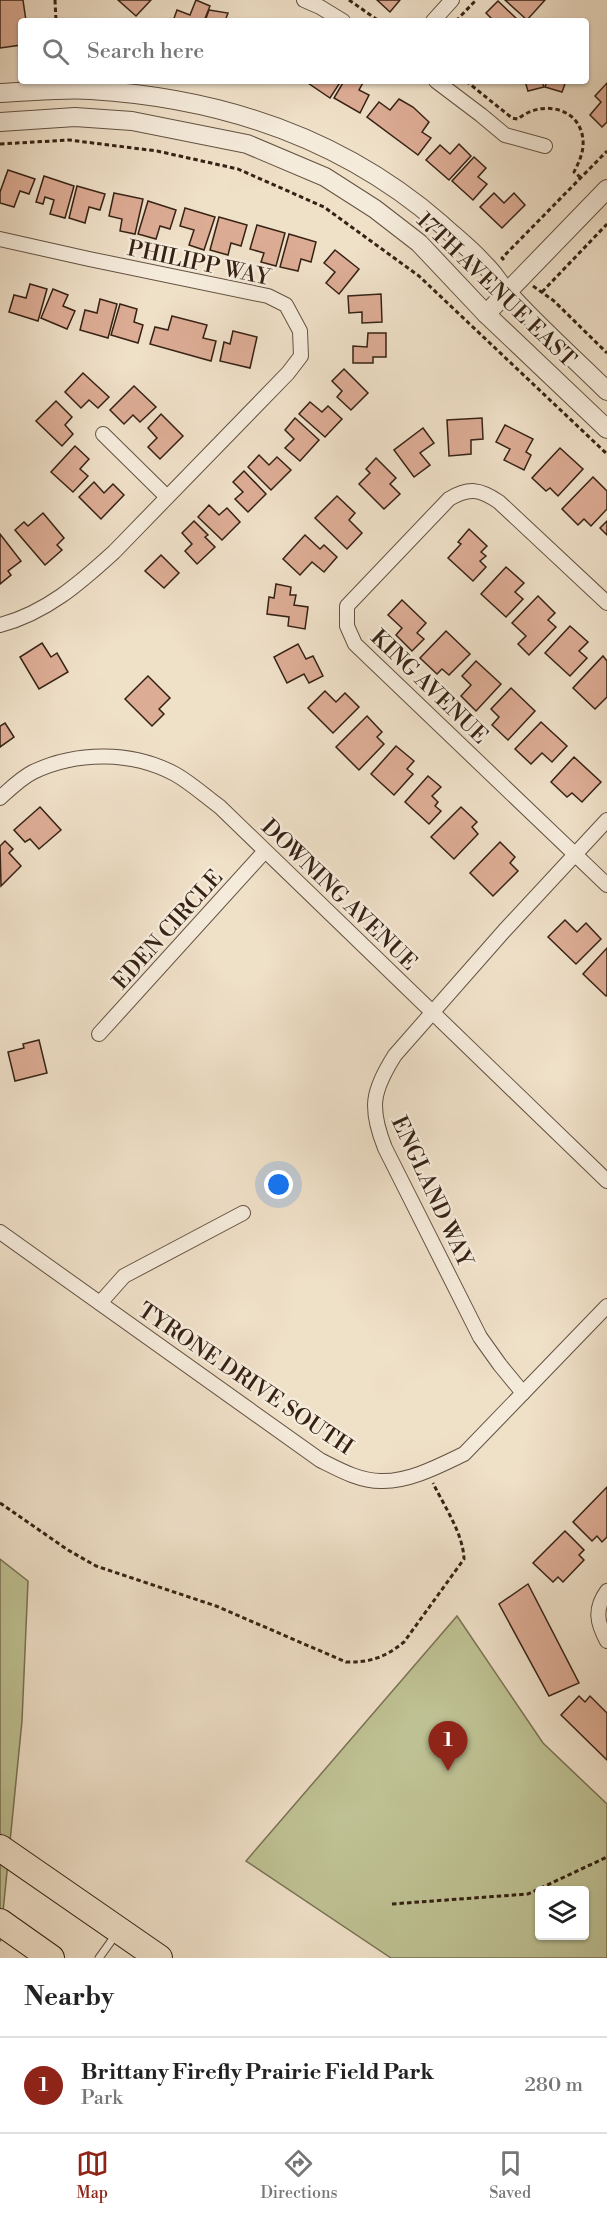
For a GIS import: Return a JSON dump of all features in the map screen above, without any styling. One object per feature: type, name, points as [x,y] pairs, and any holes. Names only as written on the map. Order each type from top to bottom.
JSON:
[{"type":"highway","points":[[0,1848],[159,1958]]},
{"type":"highway","points":[[0,1922],[51,1958]]},
{"type":"street","points":[[304,0],[338,18]]},
{"type":"street","points":[[436,18],[452,0]]},
{"type":"street","points":[[440,84],[505,135],[545,146]]},
{"type":"street","name":"17TH AVENUE EAST","points":[[0,93],[88,90],[126,93],[205,105],[258,120],[332,151],[371,172],[439,222],[485,264],[506,292],[607,391]]},
{"type":"street","name":"17TH AVENUE EAST","points":[[0,122],[75,117],[132,121],[248,144],[325,177],[375,209],[420,243],[486,314],[607,429]]},
{"type":"street","points":[[486,314],[607,189]]},
{"type":"street","name":"PHILIPP WAY","points":[[0,239],[268,296],[286,305],[300,331],[301,356],[288,373],[107,558],[54,603],[13,622],[0,625]]},
{"type":"street","points":[[103,434],[167,497]]},
{"type":"street","name":"KING AVENUE","points":[[574,854],[355,644],[347,626],[347,606],[449,499],[462,491],[484,492],[499,502],[607,603]]},
{"type":"street","name":"DOWNING AVENUE","points":[[0,798],[31,773],[51,765],[114,756],[133,758],[164,769],[190,784],[220,807],[607,1181]]},
{"type":"street","name":"ENGLAND WAY","points":[[523,1392],[480,1337],[385,1148],[376,1125],[375,1106],[381,1076],[395,1055],[607,820]]},
{"type":"street","name":"EDEN CIRCLE","points":[[99,1034],[265,851]]},
{"type":"street","points":[[574,854],[607,885]]},
{"type":"street","points":[[100,1303],[124,1276],[243,1213]]},
{"type":"street","name":"TYRONE DRIVE SOUTH","points":[[0,1232],[320,1460],[352,1475],[380,1482],[401,1479],[464,1454],[607,1306]]},
{"type":"street","points":[[607,1591],[597,1610],[600,1629],[607,1641]]},
{"type":"lane","points":[[99,1958],[119,1930]]},
{"type":"path","points":[[55,0],[56,18]]},
{"type":"path","points":[[349,0],[375,18]]},
{"type":"path","points":[[459,18],[476,0]]},
{"type":"path","points":[[470,84],[512,118],[518,119],[531,109],[544,107],[555,108],[566,113],[574,121],[584,140],[580,162],[574,172],[580,177]]},
{"type":"path","points":[[0,144],[69,140],[157,151],[238,169],[324,207],[419,276],[607,454]]},
{"type":"path","points":[[607,151],[502,258],[520,277],[554,301],[607,353]]},
{"type":"path","points":[[542,292],[607,224]]},
{"type":"path","points":[[0,1503],[68,1550],[96,1566],[216,1606],[346,1662],[360,1663],[391,1653],[404,1642],[464,1559],[464,1549],[458,1534],[427,1470]]},
{"type":"path","points":[[392,1904],[528,1894],[607,1857]]},
{"type":"green space","points":[[0,1559],[28,1581],[22,1721],[0,1942]]},
{"type":"green space","points":[[457,1616],[543,1743],[607,1804],[607,1958],[391,1958],[246,1861]]},
{"type":"building","points":[[0,0],[23,0],[26,18],[18,18],[18,45],[0,48]]},
{"type":"building","points":[[118,0],[151,0],[136,16]]},
{"type":"building","points":[[196,0],[210,6],[205,18],[174,18],[177,10],[190,15]]},
{"type":"building","points":[[377,0],[400,0],[390,12]]},
{"type":"building","points":[[505,0],[545,0],[529,18],[525,18]]},
{"type":"building","points":[[498,1],[516,18],[491,18],[486,13]]},
{"type":"building","points":[[209,10],[228,13],[226,18],[206,18]]},
{"type":"building","points":[[607,83],[607,122],[602,127],[590,115],[601,102],[595,96]]},
{"type":"building","points":[[309,84],[339,84],[330,98]]},
{"type":"building","points":[[342,84],[362,84],[359,90],[369,95],[360,113],[334,98]]},
{"type":"building","points":[[526,84],[543,84],[544,87],[528,91]]},
{"type":"building","points":[[546,84],[565,84],[562,92],[545,87]]},
{"type":"building","points":[[399,99],[413,107],[429,122],[422,132],[431,138],[418,155],[367,117],[379,102],[390,110]]},
{"type":"building","points":[[459,144],[471,156],[449,180],[426,160],[440,145],[450,154]]},
{"type":"building","points":[[474,157],[486,168],[478,177],[487,184],[473,200],[452,181]]},
{"type":"building","points":[[8,170],[35,179],[29,194],[20,191],[14,207],[0,203],[0,192]]},
{"type":"building","points":[[44,176],[74,186],[65,218],[50,214],[54,200],[45,197],[43,204],[36,202]]},
{"type":"building","points":[[77,186],[105,194],[100,210],[89,207],[85,223],[69,218]]},
{"type":"building","points":[[114,193],[143,199],[135,234],[120,231],[122,219],[109,216]]},
{"type":"building","points":[[494,193],[504,203],[514,193],[525,205],[502,228],[480,207]]},
{"type":"building","points":[[148,201],[176,210],[170,229],[160,226],[156,239],[138,234]]},
{"type":"building","points":[[185,208],[215,217],[204,250],[189,245],[194,230],[180,226]]},
{"type":"building","points":[[219,217],[247,225],[241,246],[231,243],[228,255],[210,250]]},
{"type":"building","points":[[257,225],[285,233],[276,266],[261,262],[264,253],[250,249]]},
{"type":"building","points":[[289,234],[316,242],[311,262],[301,259],[298,271],[280,267]]},
{"type":"building","points":[[335,250],[359,269],[339,294],[326,283],[335,272],[324,263]]},
{"type":"building","points":[[30,284],[47,289],[38,321],[9,312],[14,295],[26,298]]},
{"type":"building","points":[[53,289],[68,295],[63,306],[75,311],[67,329],[41,318]]},
{"type":"building","points":[[381,294],[382,322],[362,323],[362,312],[349,313],[348,296]]},
{"type":"building","points":[[100,299],[117,304],[108,338],[80,330],[85,310],[97,313]]},
{"type":"building","points":[[120,304],[137,309],[134,322],[143,325],[138,343],[111,335]]},
{"type":"building","points":[[172,316],[207,325],[203,338],[216,341],[211,361],[150,344],[155,327],[168,330]]},
{"type":"building","points":[[233,331],[257,337],[250,368],[220,361],[224,342],[230,344]]},
{"type":"building","points":[[368,333],[386,333],[386,357],[373,357],[373,363],[353,363],[353,346],[367,347]]},
{"type":"building","points":[[344,369],[368,393],[351,410],[337,397],[342,391],[332,381]]},
{"type":"building","points":[[83,373],[109,397],[98,408],[89,400],[81,408],[65,392]]},
{"type":"building","points":[[134,386],[156,407],[140,422],[133,415],[124,424],[110,410]]},
{"type":"building","points":[[56,401],[72,417],[65,425],[73,434],[62,446],[36,421]]},
{"type":"building","points":[[310,402],[322,412],[328,406],[342,419],[325,437],[299,414]]},
{"type":"building","points":[[161,414],[183,436],[160,459],[148,447],[157,438],[148,428]]},
{"type":"building","points":[[295,418],[319,440],[300,461],[285,448],[294,439],[285,430]]},
{"type":"building","points":[[482,418],[483,439],[471,440],[471,454],[449,456],[447,420]]},
{"type":"building","points":[[505,425],[533,439],[526,452],[531,455],[524,470],[504,460],[510,449],[496,442]]},
{"type":"building","points":[[423,428],[434,443],[420,453],[430,465],[414,477],[394,450]]},
{"type":"building","points":[[75,446],[89,459],[80,469],[88,476],[73,492],[51,472]]},
{"type":"building","points":[[560,448],[583,469],[558,496],[550,488],[546,491],[532,478]]},
{"type":"building","points":[[259,455],[269,465],[277,457],[291,470],[271,490],[248,467]]},
{"type":"building","points":[[376,458],[396,478],[390,484],[400,494],[384,509],[359,484],[370,473],[366,469]]},
{"type":"building","points":[[244,471],[266,494],[248,512],[235,499],[243,492],[233,482]]},
{"type":"building","points":[[593,477],[607,491],[607,509],[591,526],[584,519],[578,525],[562,509]]},
{"type":"building","points":[[94,482],[104,493],[113,484],[124,495],[101,519],[79,497]]},
{"type":"building","points":[[337,496],[355,513],[349,520],[362,533],[347,549],[315,518]]},
{"type":"building","points":[[209,505],[219,515],[227,508],[240,522],[222,540],[198,517]]},
{"type":"building","points":[[43,513],[64,538],[57,545],[62,550],[45,565],[15,530],[24,522],[28,526]]},
{"type":"building","points":[[194,521],[208,535],[205,537],[215,547],[197,564],[185,551],[192,544],[182,533]]},
{"type":"building","points":[[607,521],[607,535],[600,528]]},
{"type":"building","points":[[469,529],[487,546],[481,552],[486,556],[480,561],[486,567],[473,581],[448,558],[461,544],[458,542]]},
{"type":"building","points":[[0,534],[21,561],[8,571],[11,575],[0,584]]},
{"type":"building","points":[[305,535],[320,549],[324,545],[337,557],[324,572],[312,562],[300,575],[283,559]]},
{"type":"building","points":[[161,555],[179,573],[164,588],[145,571]]},
{"type":"building","points":[[506,567],[524,583],[515,592],[523,599],[506,617],[481,594]]},
{"type":"building","points":[[276,584],[291,587],[290,595],[296,595],[294,605],[308,607],[305,629],[288,626],[289,617],[267,614],[269,597],[274,598]]},
{"type":"building","points":[[538,596],[555,613],[548,620],[556,627],[529,655],[518,644],[526,636],[512,623]]},
{"type":"building","points":[[402,600],[426,623],[417,633],[424,639],[412,651],[396,635],[402,628],[388,615]]},
{"type":"building","points":[[570,626],[588,642],[579,651],[587,658],[570,676],[545,653]]},
{"type":"building","points":[[446,631],[470,654],[449,675],[442,669],[437,674],[420,658]]},
{"type":"building","points":[[42,643],[51,657],[57,653],[68,672],[39,689],[20,657]]},
{"type":"building","points":[[298,644],[306,659],[313,656],[323,676],[309,683],[304,674],[287,683],[274,657]]},
{"type":"building","points":[[603,656],[607,661],[607,697],[595,709],[573,688]]},
{"type":"building","points":[[476,661],[501,684],[476,711],[461,696],[471,685],[462,676]]},
{"type":"building","points":[[148,676],[170,698],[159,709],[164,714],[152,726],[125,699]]},
{"type":"building","points":[[511,688],[535,711],[508,740],[492,725],[499,717],[491,709]]},
{"type":"building","points":[[325,691],[336,702],[345,693],[359,707],[333,733],[308,708]]},
{"type":"building","points":[[367,716],[382,732],[377,737],[384,744],[359,770],[336,747]]},
{"type":"building","points":[[541,722],[567,746],[552,762],[542,753],[531,764],[515,749]]},
{"type":"building","points":[[5,723],[14,737],[0,747],[0,726]]},
{"type":"building","points":[[396,746],[414,761],[407,769],[413,774],[394,795],[371,774]]},
{"type":"building","points":[[574,757],[601,782],[582,802],[572,793],[567,797],[551,782]]},
{"type":"building","points":[[428,776],[441,787],[432,796],[438,802],[435,806],[441,811],[429,824],[405,802]]},
{"type":"building","points":[[40,807],[61,830],[39,849],[30,839],[25,842],[14,830]]},
{"type":"building","points":[[461,807],[477,822],[472,827],[478,834],[454,859],[431,837]]},
{"type":"building","points":[[5,841],[13,849],[9,853],[21,866],[1,886],[0,846]]},
{"type":"building","points":[[500,842],[515,857],[510,863],[518,871],[493,896],[470,873]]},
{"type":"building","points":[[565,920],[577,932],[586,923],[601,939],[576,964],[548,937]]},
{"type":"building","points":[[607,948],[607,995],[606,996],[583,974]]},
{"type":"building","points":[[39,1040],[47,1073],[15,1081],[8,1052],[24,1048],[23,1044]]},
{"type":"building","points":[[607,1487],[607,1537],[602,1542],[597,1536],[592,1541],[573,1522]]},
{"type":"building","points":[[565,1531],[584,1550],[579,1555],[584,1560],[563,1582],[558,1577],[553,1582],[533,1563]]},
{"type":"building","points":[[528,1584],[579,1683],[549,1696],[499,1604]]},
{"type":"building","points":[[579,1696],[585,1702],[590,1696],[607,1713],[607,1760],[561,1715]]},
{"type":"place","name":"Brittany Firefly Prairie Field Park","points":[[448,1771]]}]
